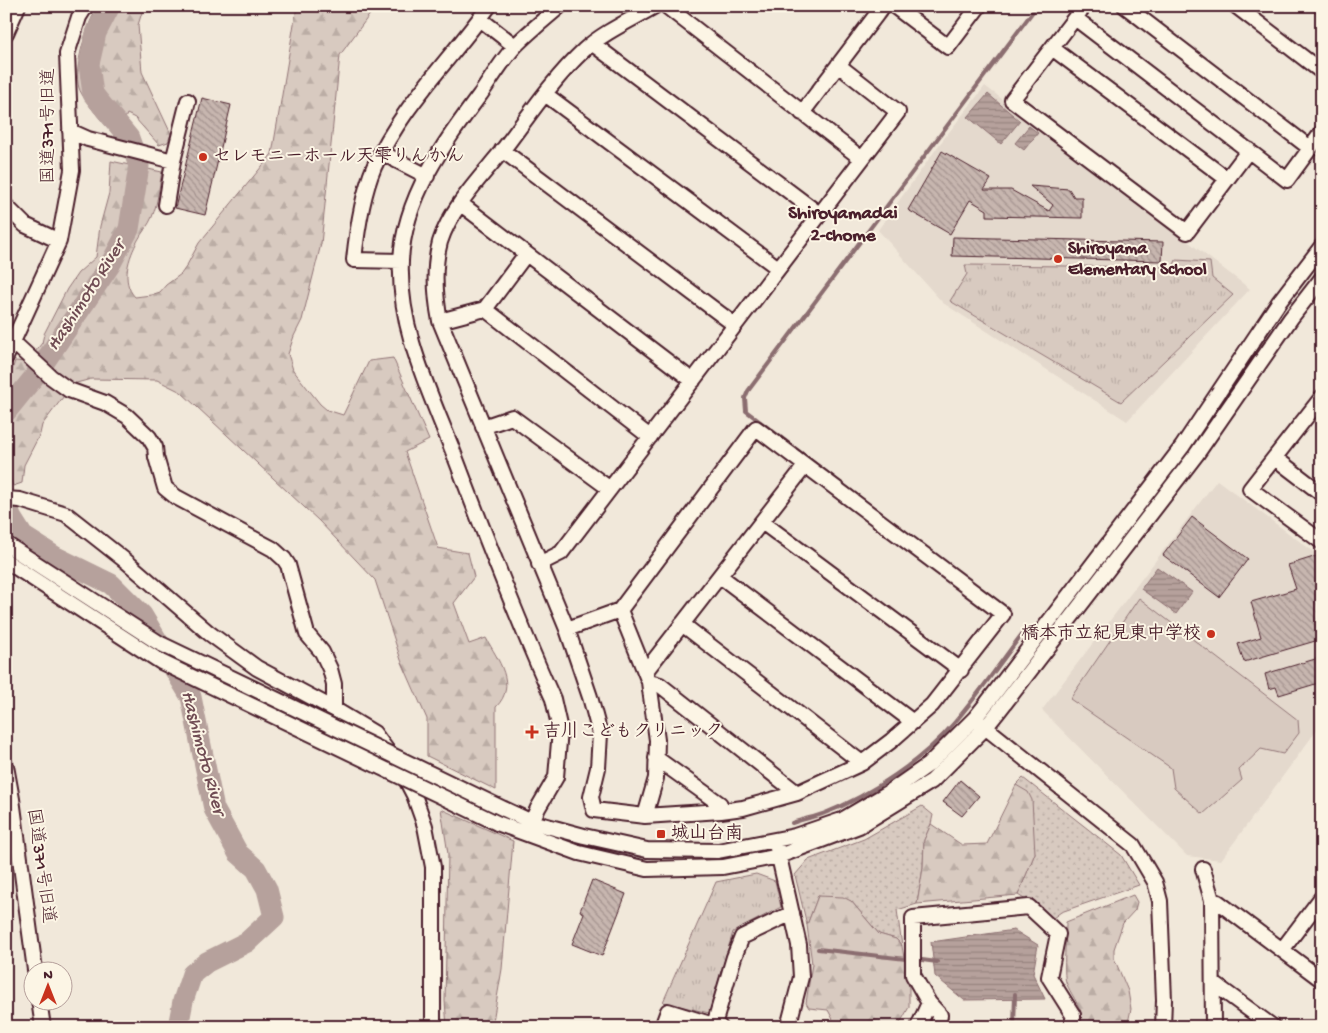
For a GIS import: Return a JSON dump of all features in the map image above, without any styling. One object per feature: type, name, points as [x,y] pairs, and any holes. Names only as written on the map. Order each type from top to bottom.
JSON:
[{"type":"street","points":[[6,33],[18,6]]},
{"type":"street","name":"国道371号旧道","points":[[6,357],[59,241],[72,170],[67,54],[79,17],[86,6]]},
{"type":"street","points":[[401,261],[354,260],[357,231],[374,168],[393,132],[409,109],[489,6]]},
{"type":"street","points":[[529,828],[556,777],[560,730],[553,699],[470,497],[409,336],[402,296],[401,261],[404,235],[418,191],[443,146],[515,46],[560,6]]},
{"type":"street","points":[[567,629],[620,610],[756,428],[1003,614],[932,706],[862,763],[797,793],[743,808],[645,816],[594,810],[591,797],[598,768],[600,734],[590,697],[567,629],[440,321],[436,302],[436,268],[440,241],[452,215],[545,94],[584,50],[608,33],[655,6]]},
{"type":"street","points":[[666,6],[862,159]]},
{"type":"street","points":[[802,113],[883,6]]},
{"type":"street","points":[[894,6],[948,48],[980,6]]},
{"type":"street","points":[[1084,6],[1012,100],[1187,232],[1249,150]]},
{"type":"street","points":[[1124,6],[1310,148]]},
{"type":"street","points":[[1236,6],[1322,72]]},
{"type":"street","points":[[1075,18],[1288,180],[1322,132]]},
{"type":"street","points":[[480,19],[515,46]]},
{"type":"street","points":[[593,44],[820,214]]},
{"type":"street","points":[[1052,48],[1227,179]]},
{"type":"street","points":[[539,564],[561,553],[898,112],[838,65]]},
{"type":"street","points":[[545,94],[778,268]]},
{"type":"street","points":[[166,205],[170,160],[188,101]]},
{"type":"street","points":[[70,131],[88,139],[170,160]]},
{"type":"street","points":[[502,150],[735,325]]},
{"type":"street","points":[[382,153],[427,176]]},
{"type":"street","points":[[461,204],[693,381]]},
{"type":"street","points":[[6,206],[25,225],[59,241]]},
{"type":"street","points":[[6,561],[161,662],[497,823],[584,836],[647,850],[718,851],[795,836],[842,820],[888,793],[928,764],[975,718],[1182,447],[1280,302],[1322,246]]},
{"type":"street","points":[[440,321],[485,309],[526,254]]},
{"type":"street","points":[[6,544],[159,642],[504,809],[529,828],[579,853],[647,869],[723,867],[779,856],[859,826],[932,781],[986,728],[1196,455],[1291,318],[1322,278]]},
{"type":"street","points":[[485,309],[650,437]]},
{"type":"street","points":[[14,342],[18,348],[51,377],[69,390],[105,403],[127,416],[149,437],[155,447],[165,488],[176,497],[273,549],[284,559],[292,577],[306,634],[322,652],[330,669],[334,684],[334,709]]},
{"type":"street","points":[[1321,400],[1250,489],[1322,542]]},
{"type":"street","points":[[483,427],[512,417],[610,489]]},
{"type":"street","points":[[1274,458],[1322,494]]},
{"type":"street","points":[[647,677],[682,624],[805,466]]},
{"type":"street","points":[[6,499],[20,500],[66,514],[127,562],[217,639],[257,668],[334,709],[374,733],[400,768],[414,795],[425,826],[433,867],[432,1027]]},
{"type":"street","points":[[762,522],[961,670]]},
{"type":"street","points":[[720,576],[913,722]]},
{"type":"street","points":[[620,610],[647,677],[657,740],[656,778],[645,816]]},
{"type":"street","points":[[682,624],[862,763]]},
{"type":"street","points":[[647,677],[660,685],[797,793]]},
{"type":"street","points":[[975,718],[1133,845],[1155,882],[1160,901],[1164,1000],[1163,1027]]},
{"type":"street","points":[[656,758],[720,804],[721,811]]},
{"type":"street","name":"国道371号旧道","points":[[6,766],[34,960]]},
{"type":"street","points":[[774,840],[799,945],[801,977],[788,1027]]},
{"type":"street","points":[[1203,869],[1212,900],[1212,1027]]},
{"type":"street","points":[[1282,950],[1322,897]]},
{"type":"street","points":[[1218,902],[1322,980]]},
{"type":"street","points":[[938,1027],[940,1015],[929,1003],[913,975],[913,918],[1030,907],[1058,934],[1048,977],[1073,1015],[1073,1027]]},
{"type":"street","points":[[662,1027],[668,1010],[717,1026],[734,957],[742,937],[792,913]]},
{"type":"street","points":[[1213,983],[1273,1027]]},
{"type":"street","points":[[918,1027],[929,1003]]},
{"type":"street","points":[[40,1010],[42,1027]]},
{"type":"shaded area","name":"Shiroyama Elementary School","points":[[985,86],[1250,289],[1127,421],[943,303],[878,230],[939,145]]},
{"type":"shaded area","points":[[988,94],[1020,121],[1001,144],[968,117]]},
{"type":"shaded area","points":[[1029,126],[1038,133],[1024,150],[1015,143]]},
{"type":"shaded area","name":"橋本市立紀見東中学校","points":[[1217,480],[1322,558],[1322,723],[1221,860],[1187,856],[1042,710]]},
{"type":"shaded area","points":[[1157,567],[1192,592],[1176,614],[1141,589]]},
{"type":"shaded area","points":[[1014,930],[1038,945],[1033,974],[1045,999],[964,1000],[935,976],[931,942]]},
{"type":"shaded area","points":[[962,1020],[1052,1022],[1053,1027],[960,1027]]},
{"type":"green space","points":[[98,6],[144,6],[138,25],[142,72],[171,134],[168,142],[159,145],[135,118],[127,114],[117,137],[96,114],[81,93],[78,80],[79,58],[90,23]]},
{"type":"green space","points":[[297,6],[376,6],[340,55],[321,244],[302,320],[288,354],[293,370],[320,404],[327,410],[343,415],[369,361],[393,358],[429,440],[405,452],[438,548],[468,553],[474,577],[454,603],[469,644],[486,638],[504,672],[505,690],[502,699],[496,707],[496,790],[427,756],[427,719],[401,660],[375,580],[319,521],[181,392],[157,380],[91,379],[73,384],[42,425],[40,434],[24,465],[22,483],[13,486],[6,468],[6,389],[15,361],[27,362],[42,343],[44,334],[67,289],[78,273],[96,257],[100,226],[109,193],[111,161],[162,172],[154,212],[129,261],[127,276],[130,291],[135,297],[160,292],[181,274],[199,243],[272,154]]},
{"type":"green space","points":[[1176,260],[1210,262],[1212,278],[1233,295],[1121,402],[950,301],[967,274],[965,265],[1173,267]]},
{"type":"green space","points":[[1139,598],[1298,720],[1299,733],[1283,754],[1261,749],[1239,770],[1242,780],[1203,814],[1174,788],[1171,768],[1070,699]]},
{"type":"green space","points":[[1023,778],[1121,855],[1139,885],[1061,912],[1053,918],[1018,895],[1035,853],[1016,785]]},
{"type":"green space","points":[[1016,785],[1028,792],[1032,800],[1035,853],[1018,895],[917,904],[923,868],[924,840],[931,824],[962,845],[987,844]]},
{"type":"green space","points":[[922,806],[933,815],[924,840],[923,868],[917,904],[897,910],[902,946],[896,939],[879,934],[851,901],[818,896],[807,925],[795,875],[808,860],[864,839]]},
{"type":"green space","points":[[441,809],[513,841],[502,969],[492,1027],[447,1027],[445,1001],[448,854]]},
{"type":"green space","points":[[756,874],[775,881],[781,907],[733,932],[709,1013],[663,1002],[716,882]]},
{"type":"green space","points":[[1133,895],[1137,902],[1135,910],[1123,923],[1114,949],[1114,958],[1128,991],[1131,1009],[1127,1027],[1081,1027],[1080,1009],[1065,978],[1066,922]]},
{"type":"green space","points":[[818,896],[843,897],[851,901],[879,934],[896,939],[902,946],[909,988],[909,1007],[898,1027],[837,1027],[828,1010],[809,1008],[806,1003],[812,964],[807,925]]},
{"type":"building","name":"セレモニーホール天雫りんかん","points":[[202,98],[231,105],[205,215],[175,208]]},
{"type":"building","points":[[942,151],[991,179],[984,190],[1011,190],[1049,211],[1053,205],[1030,186],[1069,189],[1074,197],[1082,197],[1082,218],[987,216],[987,210],[970,200],[950,234],[908,210]]},
{"type":"building","points":[[953,237],[1163,242],[1162,261],[952,256]]},
{"type":"building","points":[[1192,517],[1248,559],[1219,597],[1163,555]]},
{"type":"building","points":[[1320,555],[1322,559],[1322,639],[1244,662],[1238,644],[1261,637],[1251,602],[1296,589],[1288,565]]},
{"type":"building","points":[[1322,657],[1322,682],[1279,695],[1276,687],[1269,689],[1265,674]]},
{"type":"building","points":[[960,780],[979,796],[962,816],[943,802]]},
{"type":"building","points":[[592,880],[626,894],[602,956],[572,944],[584,913],[580,911]]},
{"type":"waterway","name":"Hashimoto River","points":[[6,412],[35,376],[110,265],[129,229],[139,166],[129,138],[93,94],[89,64],[96,33],[110,6]]},
{"type":"waterway","points":[[880,513],[746,411],[745,398],[748,391],[1037,6]]},
{"type":"waterway","name":"Hashimoto River","points":[[6,499],[11,517],[23,536],[56,557],[111,584],[142,615],[191,697],[214,809],[238,853],[256,869],[267,889],[274,917],[247,942],[207,962],[192,974],[183,1001],[178,1027]]},
{"type":"waterway","points":[[792,823],[842,806],[878,786],[912,763],[955,722],[1022,634]]},
{"type":"waterway","points":[[818,949],[906,959]]},
{"type":"waterway","points":[[922,960],[937,962]]},
{"type":"waterway","points":[[1014,1027],[1015,994]]},
{"type":"place","name":"セレモニーホール天雫りんかん","points":[[203,157]]},
{"type":"place","name":"Shiroyama Elementary School","points":[[1058,259]]},
{"type":"place","name":"橋本市立紀見東中学校","points":[[1211,634]]},
{"type":"place","name":"吉川こどもクリニック","points":[[532,732]]},
{"type":"place","name":"城山台南","points":[[661,834]]},
{"type":"district","name":"Shiroyamadai 2-chome","points":[[843,225]]}]
